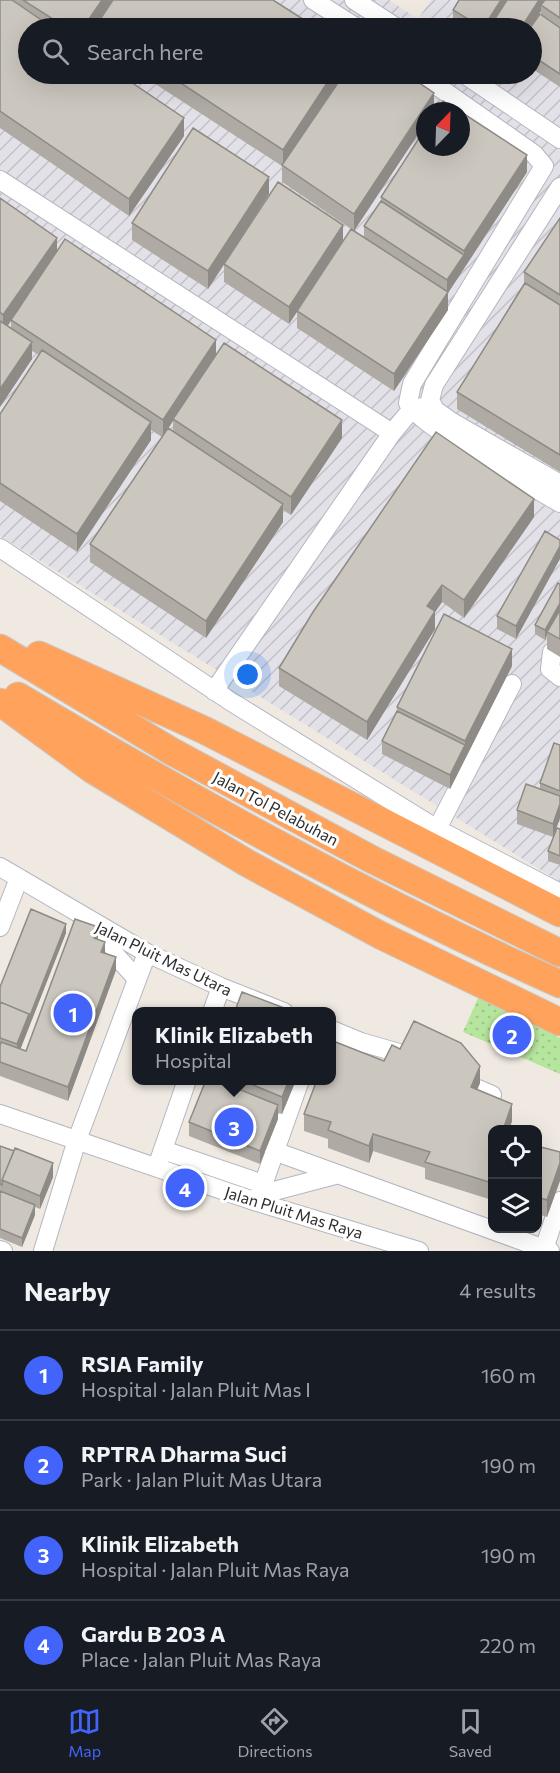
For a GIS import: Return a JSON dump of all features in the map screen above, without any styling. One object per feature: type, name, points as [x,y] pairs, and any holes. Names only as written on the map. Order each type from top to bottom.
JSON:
[{"type":"highway","points":[[0,637],[204,730],[560,913]]},
{"type":"highway","name":"Jalan Tol Pelabuhan","points":[[0,648],[171,751],[371,859],[560,953]]},
{"type":"highway","name":"Jalan Tol Pelabuhan","points":[[0,686],[254,832],[479,948],[560,984]]},
{"type":"highway","points":[[0,702],[93,770],[247,863],[380,935],[560,1022]]},
{"type":"street","points":[[313,0],[341,18]]},
{"type":"street","points":[[354,0],[382,18]]},
{"type":"street","points":[[434,84],[543,162]]},
{"type":"street","points":[[479,84],[560,139]]},
{"type":"street","points":[[543,162],[560,150]]},
{"type":"street","points":[[543,162],[543,170],[412,384],[408,398],[412,410],[432,426],[560,503]]},
{"type":"street","points":[[0,180],[392,433]]},
{"type":"street","points":[[431,403],[434,385],[560,187]]},
{"type":"street","points":[[214,691],[392,433],[412,410],[431,403]]},
{"type":"street","points":[[431,403],[452,422],[560,484]]},
{"type":"street","points":[[0,548],[214,691],[437,829],[560,893]]},
{"type":"street","points":[[552,652],[550,669],[560,677]]},
{"type":"street","points":[[437,829],[512,684]]},
{"type":"street","name":"Jalan Pluit Mas Utara","points":[[0,867],[147,953],[221,987],[274,1007]]},
{"type":"street","points":[[0,927],[19,878]]},
{"type":"street","name":"Jalan Pluit Mas Utara","points":[[79,915],[137,979]]},
{"type":"street","points":[[43,1251],[78,1140],[147,953]]},
{"type":"street","points":[[214,1007],[221,987]]},
{"type":"street","points":[[336,1032],[361,1042],[406,1055]]},
{"type":"street","points":[[156,1168],[185,1085]]},
{"type":"street","points":[[260,1193],[298,1085]]},
{"type":"street","name":"Jalan Pluit Mas Raya","points":[[0,1114],[156,1168],[260,1193],[419,1251]]},
{"type":"street","points":[[163,1150],[260,1193],[335,1175]]},
{"type":"street","points":[[274,1151],[541,1249],[560,1201]]},
{"type":"shaded area","points":[[0,0],[389,0],[416,18],[18,18],[18,84],[542,84],[542,18],[419,18],[431,0],[560,0],[560,882],[0,536]]},
{"type":"green space","points":[[479,996],[560,1038],[560,1074],[463,1032]]},
{"type":"building","points":[[0,0],[12,0],[38,18],[18,18],[18,84],[134,84],[184,118],[129,199],[0,111]]},
{"type":"building","points":[[23,0],[102,0],[90,18],[51,18]]},
{"type":"building","points":[[113,0],[273,0],[301,18],[101,18]]},
{"type":"building","points":[[459,0],[501,0],[489,18],[466,18],[453,10]]},
{"type":"building","points":[[507,0],[539,0],[527,18],[495,18]]},
{"type":"building","points":[[545,0],[560,0],[560,18],[541,5]]},
{"type":"building","points":[[540,14],[560,28],[560,74],[542,62],[542,18],[537,18]]},
{"type":"building","points":[[182,84],[326,84],[283,150]]},
{"type":"building","points":[[337,84],[421,84],[434,93],[428,102],[416,102],[416,120],[354,214],[282,165]]},
{"type":"building","points":[[470,118],[527,155],[464,251],[381,197],[416,143],[416,156],[470,156]]},
{"type":"building","points":[[193,128],[269,177],[208,271],[132,223]]},
{"type":"building","points":[[278,182],[343,225],[289,307],[224,264]]},
{"type":"building","points":[[0,198],[57,238],[3,315],[0,312]]},
{"type":"building","points":[[381,201],[464,255],[447,280],[364,226]]},
{"type":"building","points":[[560,218],[560,295],[524,272]]},
{"type":"building","points":[[351,229],[448,292],[394,374],[297,311]]},
{"type":"building","points":[[65,239],[216,340],[163,420],[11,320]]},
{"type":"building","points":[[525,283],[560,305],[560,455],[457,392]]},
{"type":"building","points":[[0,321],[32,342],[0,389]]},
{"type":"building","points":[[224,343],[342,420],[291,497],[173,419]]},
{"type":"building","points":[[42,350],[151,422],[77,534],[0,483],[0,414]]},
{"type":"building","points":[[168,428],[283,504],[206,621],[90,544]]},
{"type":"building","points":[[436,432],[534,499],[464,600],[442,585],[427,606],[435,611],[367,722],[279,668],[313,612]]},
{"type":"building","points":[[545,531],[560,540],[560,546],[516,626],[497,616]]},
{"type":"building","points":[[558,583],[560,584],[560,603],[545,630],[535,625]]},
{"type":"building","points":[[560,610],[560,639],[547,632]]},
{"type":"building","points":[[444,614],[512,649],[465,741],[397,707]]},
{"type":"building","points":[[397,711],[465,745],[450,775],[382,741]]},
{"type":"building","points":[[554,743],[560,745],[560,791],[540,783]]},
{"type":"building","points":[[526,784],[560,796],[560,804],[553,824],[517,810]]},
{"type":"building","points":[[557,828],[560,829],[560,856],[548,851]]},
{"type":"building","points":[[31,909],[66,924],[29,1018],[29,1014],[0,1002],[0,987]]},
{"type":"building","points":[[75,919],[98,927],[94,938],[105,942],[101,952],[116,957],[68,1087],[0,1062],[0,1046],[1,1042],[26,1051]]},
{"type":"building","points":[[242,992],[281,1007],[236,1007]]},
{"type":"building","points":[[0,1002],[29,1014],[17,1044],[0,1038]]},
{"type":"building","points":[[414,1021],[461,1043],[480,1066],[471,1087],[512,1104],[505,1125],[488,1125],[488,1182],[425,1162],[430,1152],[373,1134],[369,1146],[328,1130],[331,1122],[304,1114],[315,1085],[336,1085],[336,1042],[384,1061],[392,1045],[400,1049]]},
{"type":"building","points":[[204,1085],[228,1085],[278,1105],[260,1151],[189,1122]]},
{"type":"building","points":[[253,1085],[287,1085],[282,1097]]},
{"type":"building","points":[[0,1146],[14,1151],[2,1185],[0,1184]]},
{"type":"building","points":[[542,1147],[560,1152],[560,1163],[547,1200],[542,1198]]},
{"type":"building","points":[[15,1148],[53,1163],[40,1196],[2,1180]]},
{"type":"building","points":[[174,1175],[199,1183],[196,1192],[171,1184]]},
{"type":"building","points":[[0,1191],[35,1205],[22,1238],[0,1229]]},
{"type":"place","name":"RSIA Family","points":[[73,1013]]},
{"type":"place","name":"RPTRA Dharma Suci","points":[[512,1035]]},
{"type":"place","name":"Klinik Elizabeth","points":[[234,1127]]},
{"type":"place","name":"Gardu B 203 A","points":[[185,1188]]}]
